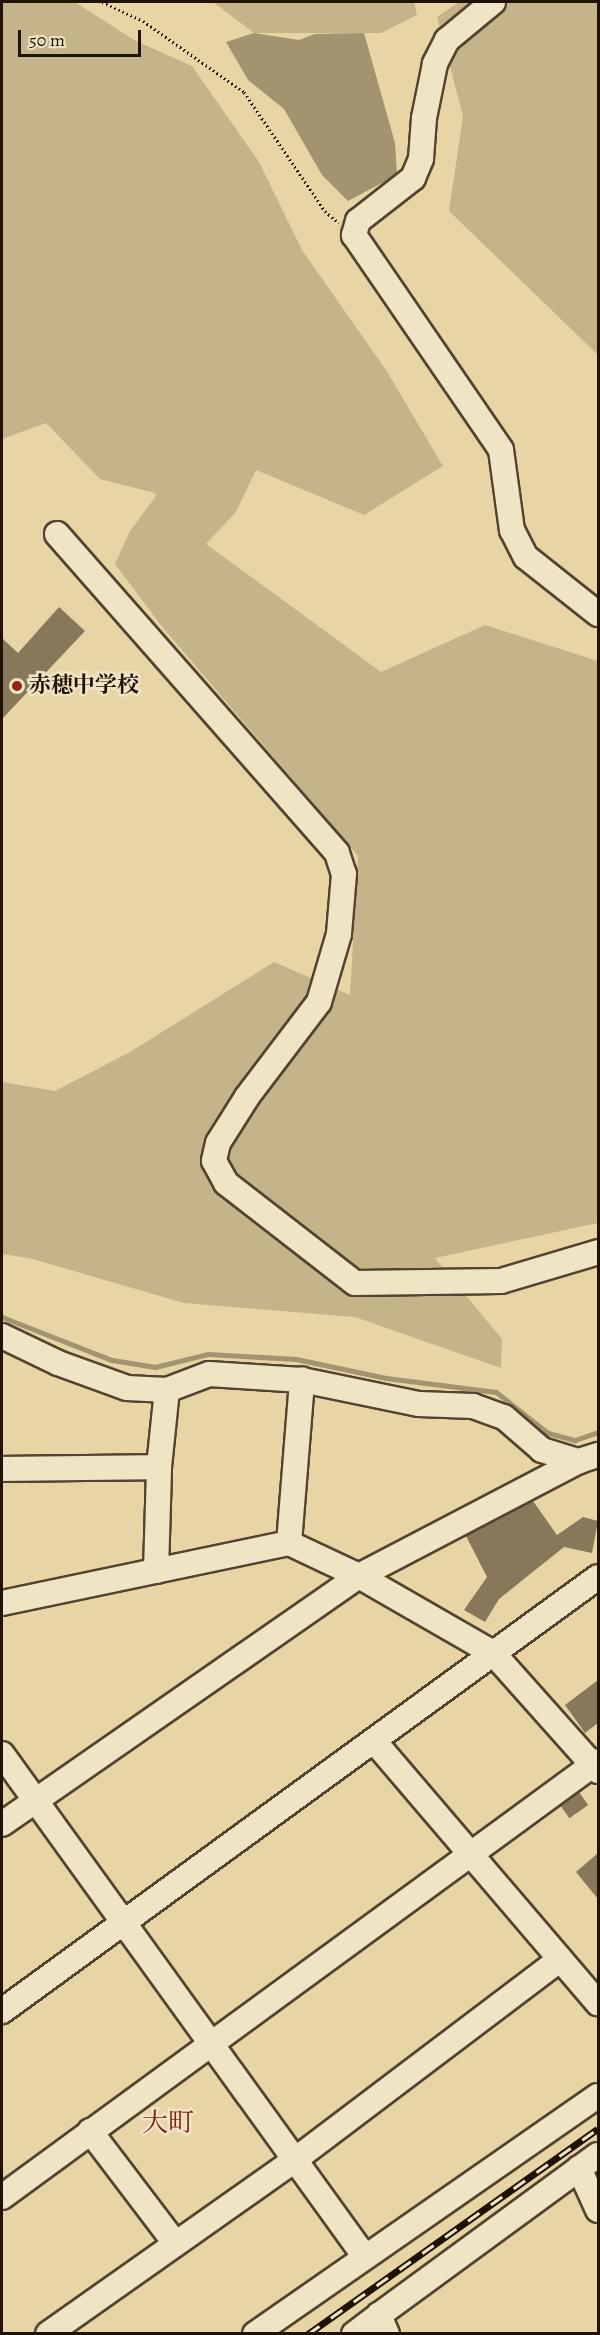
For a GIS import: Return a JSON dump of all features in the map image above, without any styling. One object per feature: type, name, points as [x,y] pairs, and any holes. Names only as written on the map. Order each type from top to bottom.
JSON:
[{"type":"street","points":[[493,2],[447,40],[435,64],[423,118],[421,159],[413,178],[358,221],[354,235],[501,450],[512,530],[526,557],[598,614]]},
{"type":"street","points":[[57,534],[337,853],[344,874],[339,934],[319,1002],[218,1143],[214,1161],[226,1183],[355,1283],[501,1281],[598,1252]]},
{"type":"street","points":[[2,1336],[58,1363],[127,1388],[167,1390],[209,1374],[302,1380],[419,1404],[473,1406],[504,1417],[542,1450],[589,1458]]},
{"type":"street","points":[[289,1543],[302,1380]]},
{"type":"street","points":[[156,1571],[159,1467],[167,1390]]},
{"type":"street","points":[[2,1824],[358,1576],[589,1458]]},
{"type":"street","points":[[2,1469],[159,1467]]},
{"type":"street","points":[[2,1603],[289,1543],[358,1576],[493,1653],[597,1766],[472,1853],[2,2197]]},
{"type":"street","points":[[2,2011],[598,1577]]},
{"type":"street","points":[[374,1741],[598,2002]]},
{"type":"street","points":[[2,1754],[365,2257]]},
{"type":"street","points":[[48,2334],[296,2159],[560,1959]]},
{"type":"street","points":[[255,2334],[598,2096]]},
{"type":"street","points":[[90,2132],[175,2243]]},
{"type":"street","points":[[354,2334],[383,2324],[598,2154]]},
{"type":"street","points":[[579,2168],[598,2210]]},
{"type":"path","points":[[102,2],[143,21],[244,92],[325,211],[354,235]]},
{"type":"shaded area","points":[[2,2],[75,2],[134,40],[192,66],[259,162],[302,250],[386,370],[443,466],[364,515],[256,470],[236,512],[206,544],[381,672],[485,625],[598,661],[598,1223],[435,1258],[502,1339],[501,1368],[355,1317],[184,1303],[29,1258],[2,1254],[2,1082],[55,1091],[130,1052],[274,962],[350,995],[358,856],[163,628],[115,564],[130,531],[156,496],[155,493],[100,479],[46,423],[2,439]]},
{"type":"shaded area","points":[[213,2],[414,2],[417,15],[381,33],[254,33]]},
{"type":"shaded area","points":[[459,2],[598,2],[598,355],[449,211],[463,116],[437,17]]},
{"type":"shaded area","points":[[254,33],[299,40],[315,34],[364,33],[395,143],[397,175],[348,201],[322,175],[284,109],[248,80],[226,42]]},
{"type":"building","name":"赤穂中学校","points":[[59,607],[85,631],[2,719],[2,638],[18,653]]},
{"type":"building","points":[[533,1501],[557,1535],[583,1517],[598,1521],[592,1553],[564,1547],[499,1599],[485,1622],[464,1610],[487,1577],[466,1536]]},
{"type":"building","points":[[598,1680],[598,1723],[585,1733],[565,1705]]},
{"type":"building","points":[[579,1792],[588,1805],[569,1818],[560,1805]]},
{"type":"building","points":[[598,1853],[598,1899],[576,1872]]},
{"type":"waterway","points":[[2,1317],[112,1360],[155,1367],[208,1354],[296,1359],[386,1378],[496,1392],[548,1433],[575,1440],[598,1432]]},
{"type":"railway","points":[[308,2334],[598,2129]]},
{"type":"place","name":"赤穂中学校","points":[[17,686]]},
{"type":"district","name":"大町","points":[[168,2123]]}]
